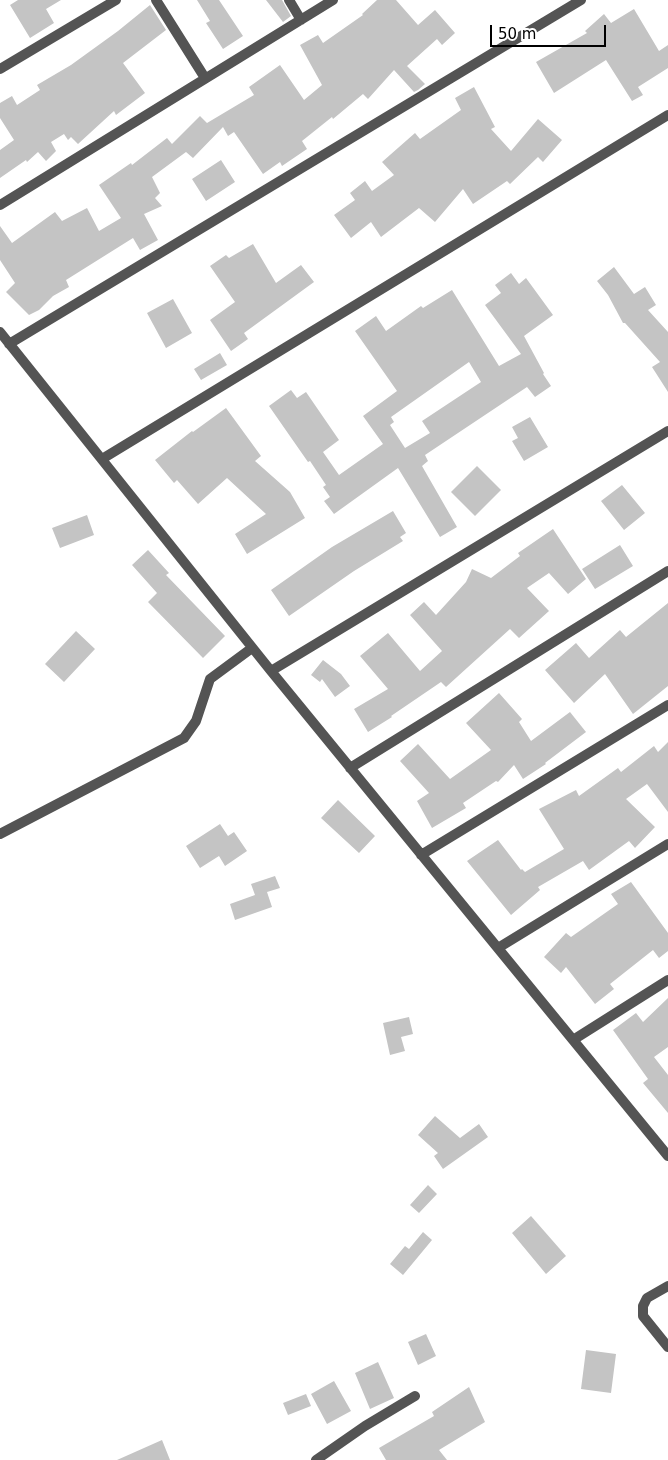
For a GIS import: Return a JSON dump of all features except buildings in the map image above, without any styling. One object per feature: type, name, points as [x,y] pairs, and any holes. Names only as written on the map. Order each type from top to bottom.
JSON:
[{"type":"street","points":[[0,68],[116,0]]},
{"type":"street","points":[[156,0],[205,78]]},
{"type":"street","points":[[289,0],[301,20]]},
{"type":"street","points":[[0,205],[333,0]]},
{"type":"street","points":[[9,344],[581,0]]},
{"type":"street","points":[[102,459],[668,115]]},
{"type":"street","points":[[0,332],[252,648],[666,1151]]},
{"type":"street","points":[[271,671],[668,431]]},
{"type":"street","points":[[350,768],[668,571]]},
{"type":"street","points":[[0,834],[184,738],[196,721],[210,678],[252,648]]},
{"type":"street","points":[[421,855],[668,705]]},
{"type":"street","points":[[498,948],[668,844]]},
{"type":"street","points":[[573,1040],[668,980]]},
{"type":"street","points":[[668,1286],[647,1298],[643,1306],[643,1316],[668,1347]]},
{"type":"street","points":[[316,1460],[365,1426],[415,1396]]}]
